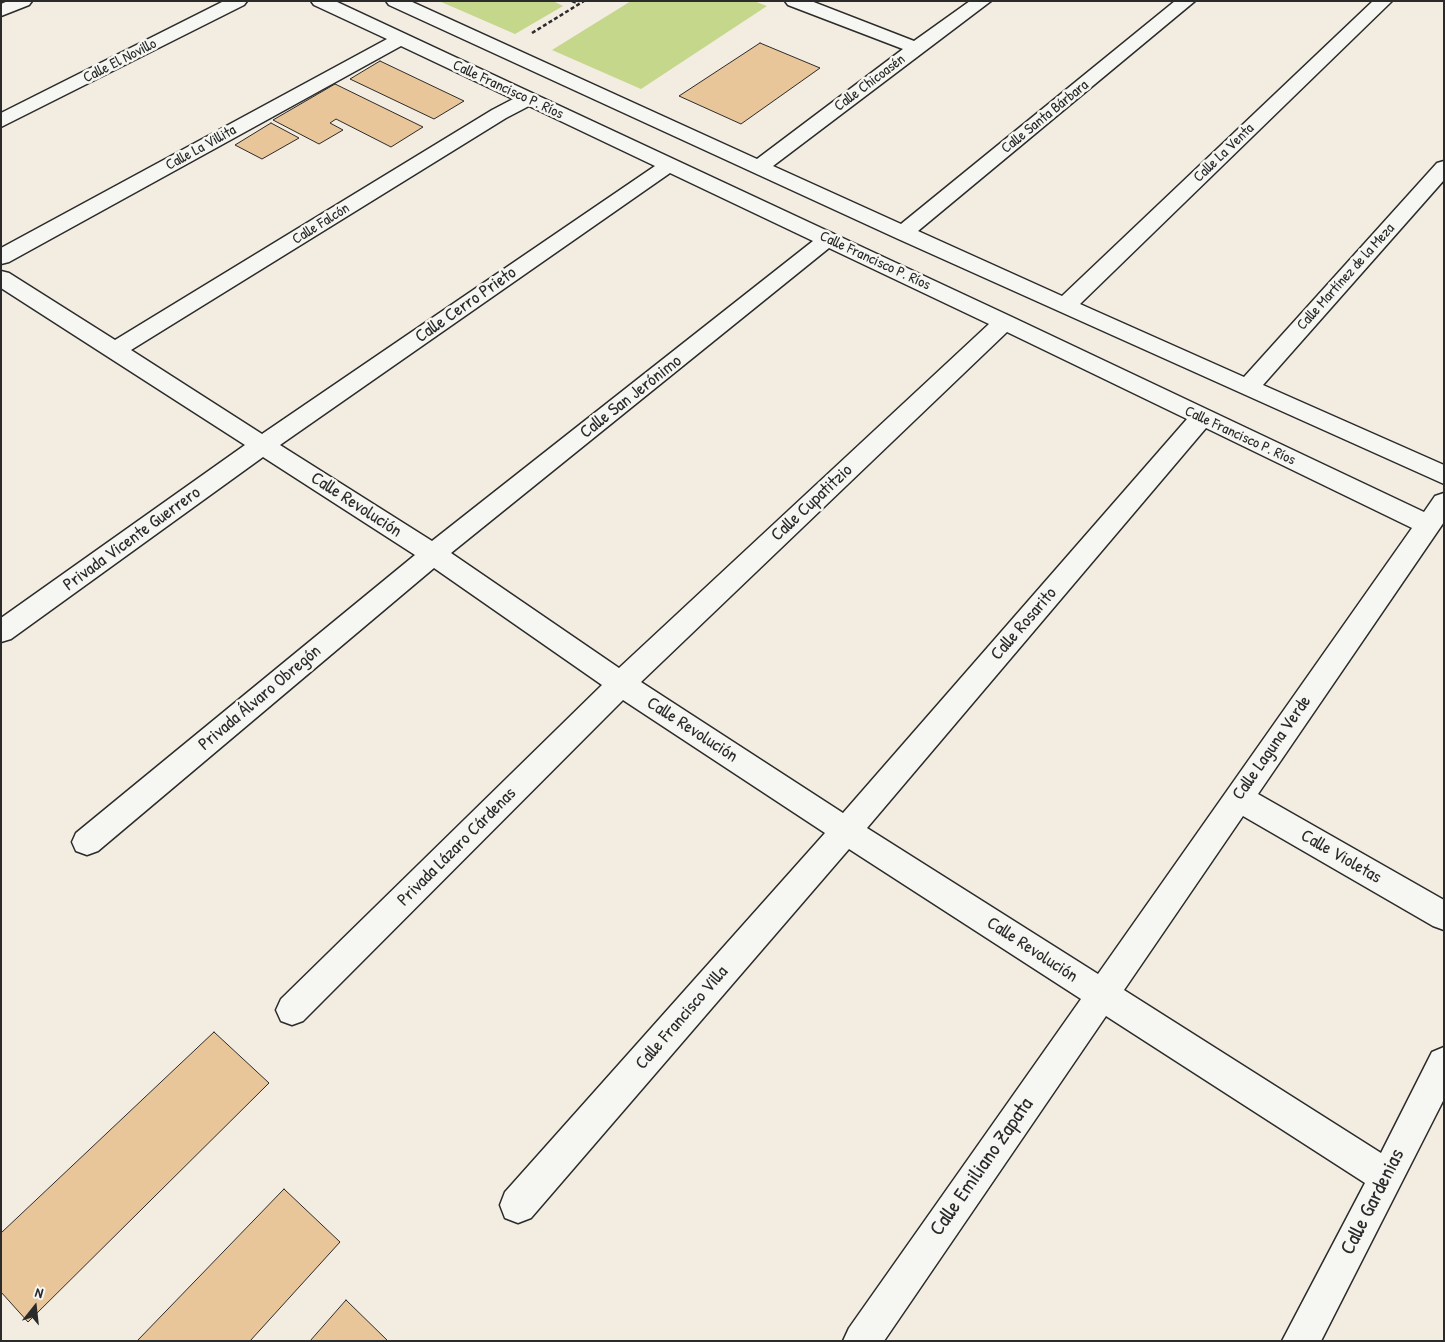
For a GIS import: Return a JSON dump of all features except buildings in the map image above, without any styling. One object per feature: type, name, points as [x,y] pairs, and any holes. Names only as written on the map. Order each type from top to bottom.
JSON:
[{"type":"street","points":[[1,11],[23,1]]},
{"type":"street","name":"Calle El Novillo","points":[[1,121],[238,1]]},
{"type":"street","name":"Calle Francisco P. Ríos","points":[[320,1],[1004,322],[1201,418],[1428,525]]},
{"type":"street","name":"Calle Francisco P. Ríos","points":[[395,1],[962,260],[1444,474]]},
{"type":"street","points":[[794,1],[916,48]]},
{"type":"street","name":"Calle Chicoasén","points":[[758,167],[916,48],[982,1]]},
{"type":"street","name":"Calle Santa Bárbara","points":[[903,233],[1186,1]]},
{"type":"street","name":"Calle La Venta","points":[[1066,305],[1383,1]]},
{"type":"street","name":"Calle La Villita","points":[[1,257],[401,39]]},
{"type":"street","name":"Calle Falcón","points":[[115,350],[499,114],[528,99]]},
{"type":"street","name":"Calle Cerro Prieto","points":[[263,445],[669,165]]},
{"type":"street","name":"Calle Martínez de la Meza","points":[[1249,386],[1444,167]]},
{"type":"street","name":"Calle San Jerónimo","points":[[433,554],[828,239]]},
{"type":"street","points":[[932,288],[962,260]]},
{"type":"street","name":"Calle Revolución","points":[[1,278],[433,554],[621,684],[846,831],[1387,1177]]},
{"type":"street","name":"Calle Cupatitzio","points":[[621,684],[1004,322]]},
{"type":"street","name":"Calle Rosarito","points":[[846,831],[1201,418]]},
{"type":"street","name":"Privada Vicente Guerrero","points":[[1,632],[263,445]]},
{"type":"street","name":"Calle Laguna Verde","points":[[1101,994],[1444,502]]},
{"type":"street","name":"Privada Álvaro Obregón","points":[[87,842],[433,554]]},
{"type":"street","name":"Privada Lázaro Cárdenas","points":[[292,1010],[621,684]]},
{"type":"street","name":"Calle Violetas","points":[[1238,798],[1444,916]]},
{"type":"street","name":"Calle Francisco Villa","points":[[518,1205],[846,831]]},
{"type":"street","name":"Calle Emiliano Zapata","points":[[862,1341],[1101,994]]},
{"type":"street","name":"Calle Gardenias","points":[[1301,1341],[1444,1063]]},
{"type":"path","points":[[572,1],[579,4]]},
{"type":"path","points":[[503,50],[584,1]]},
{"type":"green space","points":[[439,1],[553,1],[563,6],[515,34]]},
{"type":"green space","points":[[631,1],[754,1],[767,6],[641,89],[552,50]]}]
